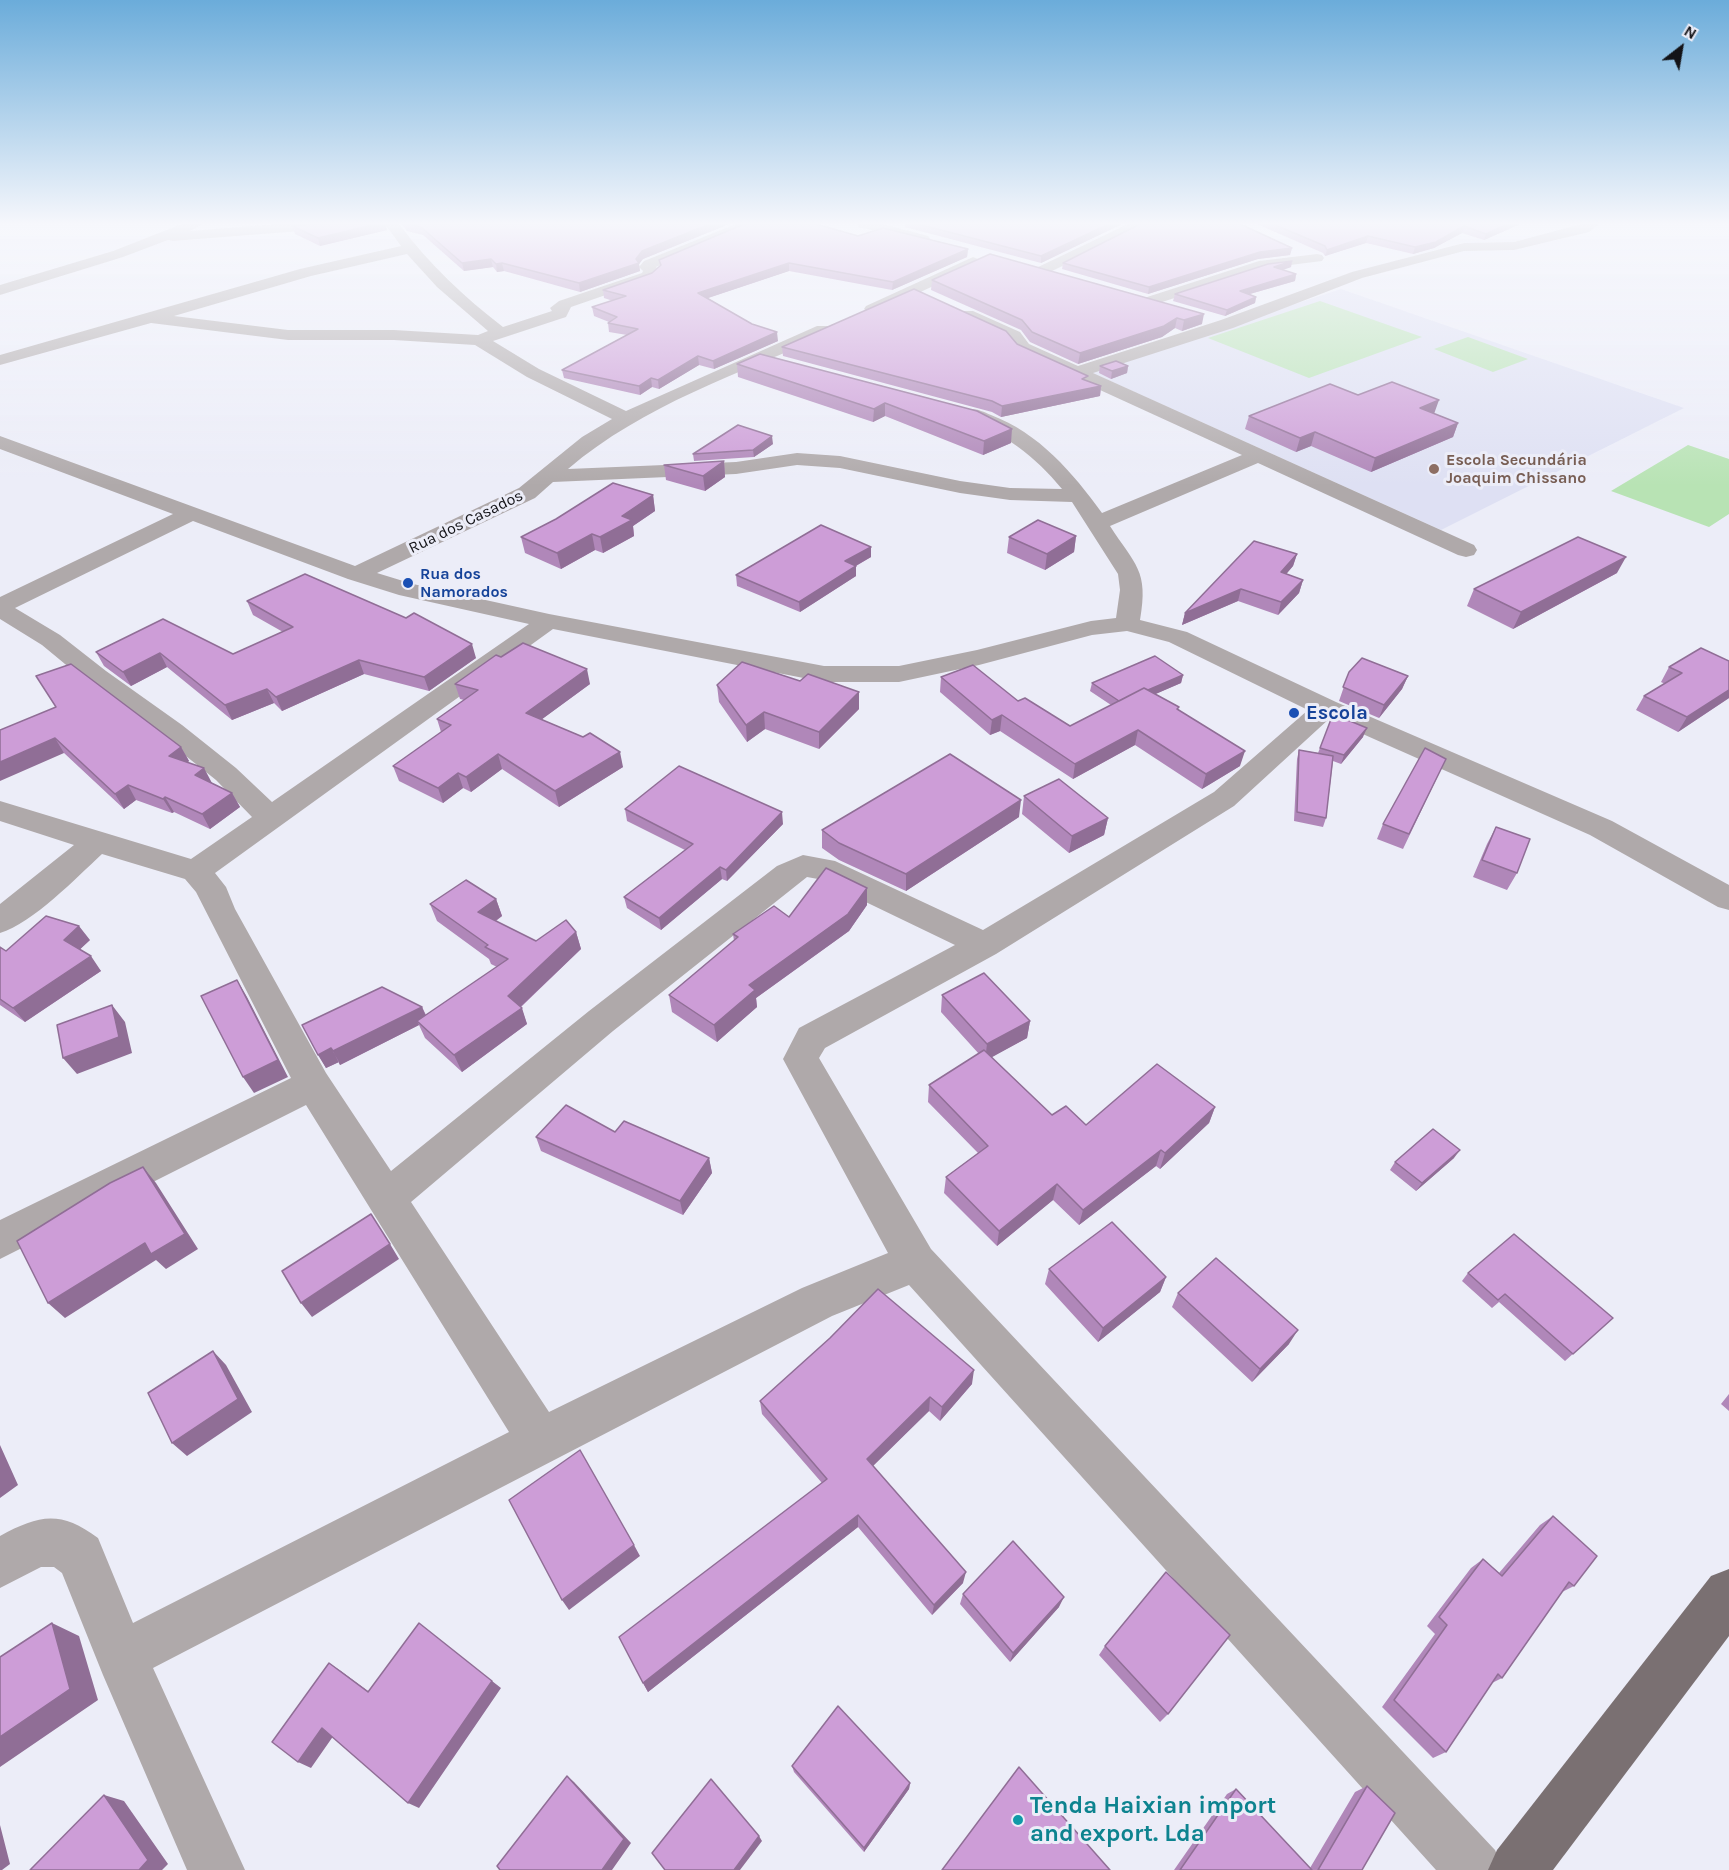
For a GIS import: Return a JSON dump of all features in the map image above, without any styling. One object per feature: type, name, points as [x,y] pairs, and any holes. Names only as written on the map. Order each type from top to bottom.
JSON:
[{"type":"main road","points":[[1517,1870],[1729,1594]]},
{"type":"street","points":[[0,360],[179,311]]},
{"type":"street","points":[[475,311],[502,334]]},
{"type":"street","points":[[154,319],[288,335],[394,335],[479,340],[560,314],[561,311]]},
{"type":"street","points":[[858,315],[866,311]]},
{"type":"street","points":[[961,311],[1014,336],[1023,348],[1466,550]]},
{"type":"street","points":[[1076,373],[1261,311]]},
{"type":"street","points":[[1205,317],[1227,324]]},
{"type":"street","name":"Rua dos Casados","points":[[356,574],[527,494],[582,446],[625,418],[838,324]]},
{"type":"street","points":[[479,340],[533,373],[625,418]]},
{"type":"street","points":[[758,358],[792,367]]},
{"type":"street","points":[[951,408],[984,418],[1025,440],[1057,469],[1098,523],[1131,576],[1131,603],[1127,624]]},
{"type":"street","points":[[0,442],[356,574],[406,590],[549,621],[834,674],[899,674],[979,657],[1091,628],[1127,624],[1178,637],[1326,708],[1601,828],[1729,899]]},
{"type":"street","points":[[1098,523],[1257,456]]},
{"type":"street","points":[[550,476],[736,468],[797,459],[840,462],[1010,495],[1078,496]]},
{"type":"street","points":[[0,608],[192,513]]},
{"type":"street","points":[[0,608],[51,640],[97,677],[172,731],[226,774],[272,818]]},
{"type":"street","points":[[195,871],[549,621]]},
{"type":"street","points":[[1326,708],[1224,799],[984,945],[812,1038],[801,1059],[916,1263],[1475,1870]]},
{"type":"street","points":[[0,811],[195,871],[210,886],[219,909],[313,1084],[541,1441]]},
{"type":"street","points":[[0,921],[98,843]]},
{"type":"street","points":[[385,1200],[601,1021],[788,874],[803,866],[824,868],[984,945]]},
{"type":"street","points":[[0,1240],[313,1084]]},
{"type":"street","points":[[121,1657],[541,1441],[857,1284],[916,1263]]},
{"type":"street","points":[[0,1563],[40,1543],[54,1541],[68,1544],[80,1556],[121,1657],[216,1870]]},
{"type":"shaded area","name":"Escola Secundária Joaquim Chissano","points":[[1272,311],[1405,311],[1684,408],[1441,530],[1088,371]]},
{"type":"green space","points":[[1289,311],[1349,311],[1422,337],[1309,378],[1208,338]]},
{"type":"green space","points":[[1468,337],[1528,359],[1493,372],[1434,349]]},
{"type":"green space","points":[[1688,445],[1729,459],[1729,514],[1709,527],[1611,491]]},
{"type":"building","points":[[603,311],[730,311],[752,324],[777,332],[713,361],[698,356],[658,380],[651,378],[639,386],[562,370],[638,329],[608,323],[617,317]]},
{"type":"building","points":[[863,311],[963,311],[1006,331],[1017,344],[1088,376],[1082,379],[1101,386],[1002,406],[992,401],[782,347]]},
{"type":"building","points":[[1002,311],[1194,311],[1204,314],[1184,320],[1177,318],[1164,326],[1080,353],[1032,332],[1022,320]]},
{"type":"building","points":[[760,354],[977,411],[1012,429],[984,441],[885,403],[874,409],[737,364]]},
{"type":"building","points":[[1116,361],[1128,366],[1112,371],[1100,366]]},
{"type":"building","points":[[1392,382],[1439,400],[1420,408],[1458,423],[1375,458],[1315,432],[1300,438],[1249,416],[1330,384],[1358,395]]},
{"type":"building","points":[[738,425],[772,436],[753,450],[693,454]]},
{"type":"building","points":[[724,461],[703,476],[664,465]]},
{"type":"building","points":[[613,483],[653,495],[622,516],[632,520],[600,537],[592,534],[557,553],[521,537],[556,519]]},
{"type":"building","points":[[1038,520],[1076,536],[1047,554],[1009,537]]},
{"type":"building","points":[[821,525],[871,547],[845,561],[856,566],[799,602],[736,575]]},
{"type":"building","points":[[1578,537],[1626,557],[1521,612],[1474,589]]},
{"type":"building","points":[[1254,541],[1297,554],[1281,572],[1303,580],[1281,602],[1241,589],[1185,613]]},
{"type":"building","points":[[305,574],[406,618],[414,613],[472,644],[424,677],[359,660],[276,697],[267,689],[225,705],[160,653],[123,672],[96,652],[163,619],[233,654],[293,627],[247,601]]},
{"type":"building","points":[[523,643],[587,669],[526,713],[583,737],[590,733],[620,752],[555,791],[498,754],[466,777],[458,773],[438,788],[393,766],[451,725],[437,719],[478,690],[455,684],[496,655],[501,657]]},
{"type":"building","points":[[1701,648],[1729,661],[1729,690],[1687,717],[1644,696],[1682,673],[1669,667]]},
{"type":"building","points":[[1155,656],[1183,675],[1148,690],[1144,688],[1119,701],[1092,683]]},
{"type":"building","points":[[1362,658],[1408,676],[1384,705],[1343,687],[1349,672]]},
{"type":"building","points":[[742,662],[800,681],[808,674],[859,692],[819,732],[764,712],[746,725],[717,685]]},
{"type":"building","points":[[71,664],[181,747],[169,756],[204,768],[195,775],[232,793],[202,814],[165,797],[163,799],[128,785],[115,794],[55,738],[0,762],[0,730],[56,707],[36,676]]},
{"type":"building","points":[[973,665],[1018,701],[1025,698],[1070,726],[1144,688],[1179,707],[1177,709],[1245,751],[1206,774],[1138,730],[1075,764],[1002,715],[992,720],[941,677]]},
{"type":"building","points":[[1333,714],[1367,728],[1344,755],[1320,748]]},
{"type":"building","points":[[1425,748],[1446,759],[1409,834],[1383,824]]},
{"type":"building","points":[[1299,750],[1333,756],[1326,818],[1297,812]]},
{"type":"building","points":[[950,754],[1021,800],[906,874],[839,843],[822,830]]},
{"type":"building","points":[[679,766],[782,812],[726,870],[720,867],[659,918],[624,897],[693,844],[625,809]]},
{"type":"building","points":[[1059,779],[1108,818],[1072,836],[1024,796]]},
{"type":"building","points":[[1496,827],[1530,839],[1517,873],[1482,860]]},
{"type":"building","points":[[826,868],[867,888],[848,914],[749,985],[755,990],[714,1025],[669,995],[738,937],[733,934],[774,906],[789,917]]},
{"type":"building","points":[[466,880],[496,899],[478,912],[536,941],[566,920],[576,932],[508,996],[522,1008],[454,1055],[417,1021],[508,959],[485,947],[488,945],[430,904]]},
{"type":"building","points":[[46,916],[79,926],[64,940],[91,956],[13,1008],[0,999],[0,947],[6,951]]},
{"type":"building","points":[[984,973],[1030,1021],[987,1044],[942,995]]},
{"type":"building","points":[[237,980],[278,1060],[243,1077],[201,996]]},
{"type":"building","points":[[382,987],[422,1007],[333,1051],[331,1048],[318,1055],[302,1025]]},
{"type":"building","points":[[112,1005],[119,1037],[63,1058],[57,1025]]},
{"type":"building","points":[[984,1050],[1052,1115],[1066,1106],[1086,1125],[1157,1064],[1215,1107],[1165,1153],[1161,1150],[1083,1210],[1057,1184],[999,1231],[946,1177],[988,1146],[929,1085]]},
{"type":"building","points":[[566,1105],[615,1132],[624,1121],[709,1158],[680,1201],[536,1137]]},
{"type":"building","points":[[1433,1129],[1460,1150],[1422,1183],[1395,1162]]},
{"type":"building","points":[[143,1167],[185,1234],[151,1254],[145,1243],[48,1303],[17,1241],[110,1183]]},
{"type":"building","points":[[371,1214],[390,1244],[301,1303],[282,1271]]},
{"type":"building","points":[[1112,1222],[1166,1277],[1103,1328],[1049,1269]]},
{"type":"building","points":[[1514,1234],[1613,1318],[1573,1354],[1505,1294],[1498,1300],[1468,1273]]},
{"type":"building","points":[[1216,1258],[1298,1330],[1260,1369],[1178,1293]]},
{"type":"building","points":[[878,1289],[974,1370],[942,1407],[930,1397],[867,1459],[966,1572],[934,1605],[858,1515],[643,1683],[619,1637],[827,1479],[760,1401],[830,1338]]},
{"type":"building","points":[[213,1351],[238,1399],[172,1443],[148,1393]]},
{"type":"building","points":[[580,1450],[634,1545],[562,1600],[509,1500]]},
{"type":"building","points":[[1553,1516],[1597,1556],[1574,1586],[1569,1582],[1502,1678],[1498,1674],[1446,1752],[1394,1700],[1447,1625],[1439,1617],[1483,1559],[1502,1576]]},
{"type":"building","points":[[1013,1541],[1064,1597],[1013,1653],[963,1594]]},
{"type":"building","points":[[1166,1572],[1230,1635],[1168,1714],[1105,1646]]},
{"type":"building","points":[[52,1623],[70,1689],[0,1737],[0,1657]]},
{"type":"building","points":[[419,1623],[492,1681],[408,1803],[322,1728],[298,1762],[272,1742],[329,1663],[368,1692]]},
{"type":"building","points":[[838,1706],[910,1783],[864,1848],[792,1766]]},
{"type":"building","name":"Tenda Haixian import and export. Lda","points":[[1019,1767],[1110,1870],[942,1870]]},
{"type":"building","points":[[567,1776],[624,1839],[602,1870],[500,1870],[497,1866]]},
{"type":"building","points":[[711,1779],[759,1836],[734,1870],[665,1870],[652,1853]]},
{"type":"building","points":[[1367,1786],[1395,1813],[1362,1870],[1318,1870]]},
{"type":"building","points":[[1236,1789],[1312,1870],[1180,1870]]},
{"type":"building","points":[[104,1795],[148,1860],[139,1870],[30,1870]]},
{"type":"place","name":"Escola Secundária Joaquim Chissano","points":[[1434,469]]},
{"type":"place","name":"Rua dos Namorados","points":[[408,583]]},
{"type":"place","name":"Escola","points":[[1294,713]]},
{"type":"place","name":"Tenda Haixian import and export. Lda","points":[[1018,1820]]}]
